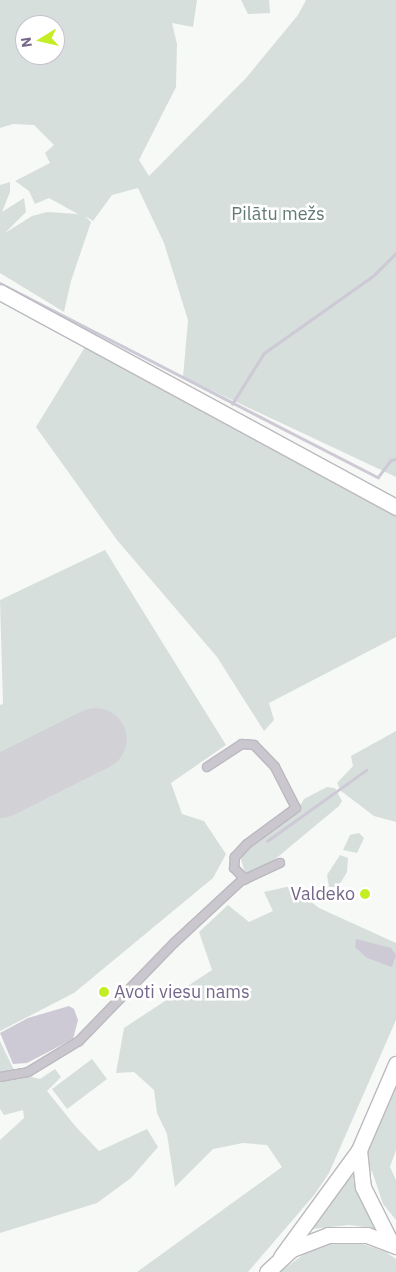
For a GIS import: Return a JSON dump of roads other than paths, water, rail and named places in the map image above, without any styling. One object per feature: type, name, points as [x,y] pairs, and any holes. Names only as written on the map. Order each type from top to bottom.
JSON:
[{"type":"highway","points":[[0,292],[396,507]]},
{"type":"highway","points":[[268,1272],[282,1257],[359,1150],[396,1064]]},
{"type":"highway","points":[[359,1150],[363,1188],[394,1245]]},
{"type":"highway","points":[[282,1257],[303,1243],[328,1235],[360,1234],[394,1245]]},
{"type":"street","points":[[206,767],[242,744],[254,745],[275,768],[296,808],[246,844],[235,857],[234,868],[245,879]]},
{"type":"street","points":[[0,1076],[28,1072],[79,1042],[174,943],[245,879],[280,863]]},
{"type":"waterway","points":[[232,404],[264,353],[374,275],[396,253]]},
{"type":"waterway","points":[[0,283],[378,477],[391,460],[396,459]]},
{"type":"waterway","points":[[267,841],[366,770]]},
{"type":"place","name":"Valdeko","points":[[365,894]]},
{"type":"place","name":"Avoti viesu nams","points":[[104,992]]},
{"type":"park label","name":"Pilātu mežs","points":[[278,214]]}]
